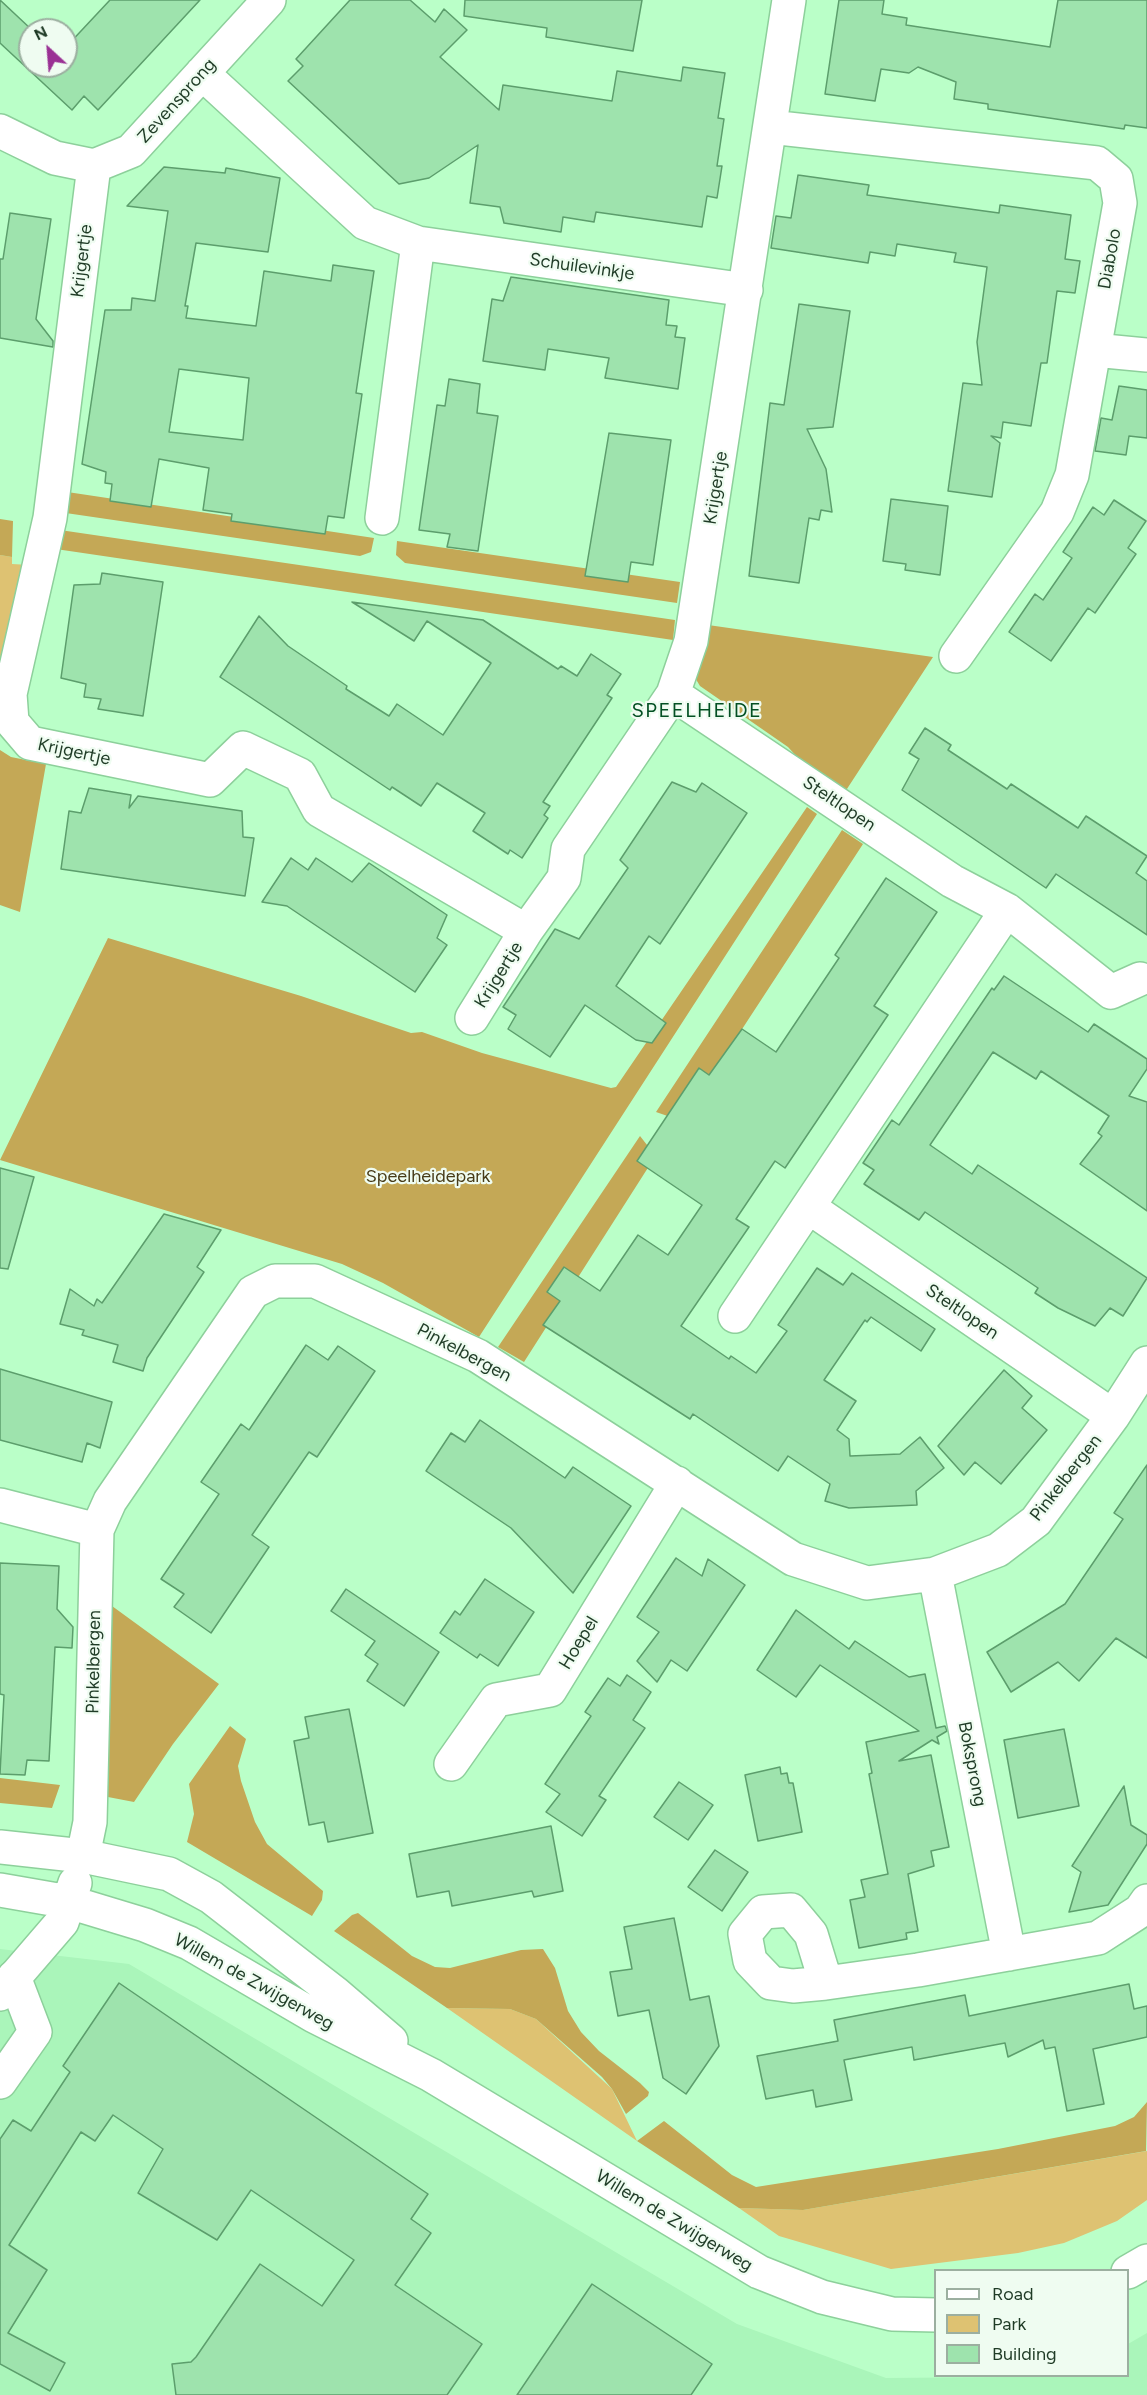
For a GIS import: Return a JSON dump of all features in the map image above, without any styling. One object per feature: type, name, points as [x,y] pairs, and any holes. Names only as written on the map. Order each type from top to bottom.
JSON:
[{"type":"street","name":"Krijgertje","points":[[472,1018],[526,931],[564,878],[568,849],[673,694],[697,614],[789,0]]},
{"type":"street","name":"Zevensprong","points":[[94,166],[131,151],[202,73],[262,2]]},
{"type":"street","name":"Schuilevinkje","points":[[202,73],[365,223],[418,243],[746,290]]},
{"type":"street","name":"Diabolo","points":[[770,127],[1097,164],[1116,179],[1120,203],[1072,475],[1057,512],[956,656]]},
{"type":"street","points":[[0,131],[55,158],[94,166]]},
{"type":"street","name":"Krijgertje","points":[[94,166],[50,518],[10,694],[12,722],[30,743],[210,780],[243,748],[300,775],[319,810],[526,931]]},
{"type":"street","points":[[382,518],[418,243]]},
{"type":"street","points":[[1094,350],[1147,355]]},
{"type":"street","name":"Steltlopen","points":[[673,694],[952,881],[1007,910],[1111,992],[1140,979]]},
{"type":"street","points":[[735,1316],[810,1208],[1007,910]]},
{"type":"street","name":"Steltlopen","points":[[810,1208],[1113,1416]]},
{"type":"street","name":"Pinkelbergen","points":[[7,1986],[62,1922],[83,1856],[90,1822],[97,1530],[110,1501],[253,1292],[275,1281],[315,1281],[478,1356],[793,1559],[867,1583],[935,1574],[998,1550],[1036,1521],[1113,1416],[1147,1362]]},
{"type":"street","name":"Hoepel","points":[[451,1764],[496,1700],[550,1690],[677,1483]]},
{"type":"street","points":[[0,1506],[97,1530]]},
{"type":"street","name":"Boksprong","points":[[935,1574],[1009,1954]]},
{"type":"street","name":"Willem de Zwijgerweg","points":[[0,1847],[83,1856],[169,1874],[211,1896],[335,1993],[431,2075]]},
{"type":"street","name":"Willem de Zwijgerweg","points":[[0,1890],[69,1902],[145,1925],[189,1943],[314,2016],[431,2075],[759,2272],[822,2297],[892,2314],[934,2315]]},
{"type":"street","points":[[826,1983],[1098,1938],[1140,1911],[1147,1901]]},
{"type":"street","points":[[0,2082],[35,2032],[7,1986]]},
{"type":"street","points":[[1129,2271],[1147,2261]]},
{"type":"shaded area","points":[[0,1949],[129,1964],[737,2324],[886,2378],[1129,2377],[1129,2343],[1147,2333],[1147,2395],[0,2395]]},
{"type":"green space","points":[[54,490],[374,538],[371,552],[360,556],[52,511]]},
{"type":"green space","points":[[0,519],[13,521],[12,557],[0,555]]},
{"type":"green space","points":[[53,529],[675,620],[673,640],[49,548]]},
{"type":"green space","points":[[397,541],[680,582],[677,603],[405,563],[396,555]]},
{"type":"green space","points":[[0,555],[12,557],[12,564],[30,565],[0,669]]},
{"type":"green space","points":[[701,624],[933,657],[843,795],[809,770],[788,747],[700,686],[694,676]]},
{"type":"green space","points":[[0,750],[11,757],[46,764],[20,912],[0,905]]},
{"type":"green space","name":"Speelheidepark","points":[[807,807],[817,814],[479,1337],[383,1283],[342,1264],[0,1160],[108,938],[301,996],[411,1033],[422,1032],[482,1053],[611,1088],[616,1087]]},
{"type":"green space","points":[[842,830],[863,844],[682,1121],[656,1112]]},
{"type":"green space","points":[[640,1136],[651,1150],[651,1163],[524,1362],[498,1347]]},
{"type":"green space","points":[[112,1606],[219,1684],[173,1744],[134,1802],[108,1797],[105,1780]]},
{"type":"green space","points":[[230,1726],[246,1739],[238,1766],[241,1781],[255,1822],[267,1844],[323,1891],[322,1900],[312,1916],[187,1842],[194,1814],[189,1784]]},
{"type":"green space","points":[[0,1778],[60,1785],[52,1808],[0,1803]]},
{"type":"green space","points":[[358,1913],[412,1956],[435,1967],[450,1968],[521,1950],[543,1949],[555,1968],[568,2011],[581,2032],[599,2051],[640,2083],[649,2092],[648,2096],[626,2114],[612,2089],[602,2077],[536,2019],[510,2009],[447,2008],[334,1931],[352,1915]]},
{"type":"green space","points":[[447,2008],[510,2009],[536,2019],[612,2089],[637,2141]]},
{"type":"green space","points":[[1147,2102],[1146,2151],[803,2210],[739,2208],[637,2141],[664,2121],[732,2175],[756,2187],[998,2149],[1115,2126],[1134,2117]]},
{"type":"green space","points":[[1147,2151],[1147,2200],[1117,2221],[1064,2243],[1018,2253],[891,2269],[779,2236],[739,2208],[803,2210]]},
{"type":"building","points":[[0,0],[19,18],[18,60],[0,43]]},
{"type":"building","points":[[110,0],[200,0],[98,110],[84,96],[72,110],[38,78],[78,78],[78,34]]},
{"type":"building","points":[[350,0],[410,0],[435,22],[444,9],[467,30],[440,57],[499,110],[503,85],[612,101],[617,71],[681,81],[683,67],[725,73],[718,118],[724,119],[717,166],[722,166],[717,198],[707,196],[702,227],[596,212],[594,222],[563,217],[561,232],[504,223],[500,207],[470,203],[478,145],[429,178],[399,184],[288,81],[303,66],[296,59]]},
{"type":"building","points":[[465,0],[642,0],[633,51],[546,37],[547,28],[464,16]]},
{"type":"building","points":[[839,0],[884,0],[882,14],[907,18],[906,25],[1050,47],[1058,0],[1147,0],[1147,128],[1125,125],[1124,129],[988,109],[988,104],[954,99],[956,82],[918,67],[909,73],[881,69],[875,101],[825,94]]},
{"type":"building","points":[[164,167],[225,173],[226,168],[280,178],[268,252],[196,243],[185,306],[188,306],[186,318],[256,326],[264,271],[331,281],[333,265],[374,271],[356,393],[362,394],[344,518],[328,516],[325,534],[231,521],[232,514],[203,510],[209,468],[159,459],[151,507],[110,501],[112,484],[105,483],[106,472],[82,464],[105,310],[131,310],[132,298],[155,301],[168,211],[127,206]],"holes":[[[179,369],[249,378],[243,440],[169,432]]]},
{"type":"building","points":[[798,175],[869,185],[867,195],[999,213],[1000,205],[1071,215],[1065,259],[1080,261],[1075,293],[1057,291],[1047,363],[1041,363],[1031,426],[1003,422],[1001,438],[991,436],[1000,443],[992,497],[948,491],[963,383],[982,385],[977,342],[987,267],[954,262],[956,253],[897,244],[895,256],[870,252],[868,263],[771,248],[776,216],[791,218]]},
{"type":"building","points":[[10,213],[51,219],[36,319],[53,341],[53,347],[0,338],[0,259],[3,259]]},
{"type":"building","points":[[511,277],[669,300],[666,325],[677,326],[675,337],[685,338],[678,389],[605,378],[609,358],[548,349],[545,370],[483,361],[492,299],[503,301]]},
{"type":"building","points":[[799,304],[850,311],[833,427],[807,429],[826,469],[832,512],[821,510],[819,520],[809,518],[799,583],[749,576],[770,403],[784,405]]},
{"type":"building","points":[[449,379],[480,384],[477,413],[498,416],[478,551],[447,547],[450,534],[419,530],[437,405],[445,406]]},
{"type":"building","points":[[1119,386],[1147,390],[1147,438],[1129,436],[1126,455],[1095,451],[1101,418],[1112,420]]},
{"type":"building","points":[[609,433],[671,440],[653,565],[631,562],[628,582],[585,576]]},
{"type":"building","points":[[891,499],[948,506],[940,575],[905,570],[906,564],[883,561]]},
{"type":"building","points":[[1114,500],[1146,521],[1128,548],[1136,554],[1095,613],[1088,608],[1051,661],[1009,632],[1035,594],[1043,600],[1072,558],[1063,552],[1093,507],[1104,515]]},
{"type":"building","points":[[102,573],[163,582],[143,716],[98,709],[101,699],[84,697],[86,684],[61,678],[74,585],[100,584]]},
{"type":"building","points":[[352,602],[483,620],[558,669],[561,666],[577,676],[591,654],[621,674],[607,695],[612,698],[543,802],[550,806],[544,815],[548,818],[522,858],[510,850],[508,854],[473,831],[485,813],[437,783],[421,806],[392,787],[390,790],[220,677],[259,616],[288,646],[347,686],[346,689],[389,716],[397,704],[443,735],[491,663],[427,621],[414,641]]},
{"type":"building","points":[[925,728],[951,745],[948,750],[1007,789],[1011,784],[1078,828],[1086,816],[1147,856],[1136,873],[1147,881],[1147,935],[1056,874],[1046,888],[902,790],[919,759],[909,753]]},
{"type":"building","points":[[672,782],[696,792],[702,783],[747,813],[660,944],[649,936],[616,986],[666,1023],[652,1043],[636,1040],[585,1005],[550,1057],[508,1029],[516,1015],[503,1007],[555,929],[579,939],[628,868],[620,860]]},
{"type":"building","points":[[89,788],[131,795],[129,808],[138,796],[242,811],[243,837],[254,838],[245,896],[61,869],[69,811],[81,813]]},
{"type":"building","points":[[291,858],[308,870],[316,858],[352,882],[369,863],[447,915],[437,938],[447,945],[415,992],[287,906],[262,902]]},
{"type":"building","points":[[886,878],[937,912],[874,1006],[888,1015],[785,1168],[775,1161],[736,1219],[749,1227],[681,1326],[729,1359],[731,1356],[756,1373],[787,1331],[778,1325],[817,1268],[843,1285],[852,1273],[935,1329],[921,1351],[871,1317],[867,1322],[865,1320],[824,1380],[856,1401],[837,1430],[849,1439],[850,1456],[900,1454],[920,1437],[944,1468],[916,1491],[917,1505],[849,1508],[825,1501],[830,1484],[788,1456],[778,1471],[693,1414],[690,1419],[543,1325],[560,1301],[547,1292],[564,1267],[600,1291],[638,1235],[668,1255],[702,1205],[637,1161],[699,1068],[709,1075],[742,1029],[776,1052],[839,958],[835,955]]},
{"type":"building","points":[[1004,976],[1088,1032],[1094,1024],[1147,1059],[1147,1069],[1129,1096],[1147,1102],[1147,1211],[1080,1164],[1102,1136],[1098,1133],[1109,1116],[1041,1071],[1036,1079],[993,1052],[930,1145],[972,1174],[978,1165],[1147,1278],[1123,1316],[1110,1308],[1095,1326],[1058,1308],[1035,1293],[1038,1288],[925,1212],[919,1220],[864,1184],[874,1170],[863,1163],[892,1120],[899,1125],[992,988],[994,990]]},
{"type":"building","points":[[0,1168],[34,1177],[8,1269],[0,1268]]},
{"type":"building","points":[[164,1214],[221,1230],[197,1267],[204,1272],[147,1358],[143,1371],[113,1362],[118,1345],[82,1335],[84,1330],[60,1324],[70,1289],[94,1306],[97,1299],[102,1303]]},
{"type":"building","points":[[306,1345],[328,1360],[338,1346],[375,1371],[317,1457],[309,1452],[252,1535],[269,1547],[211,1633],[174,1607],[184,1594],[161,1579],[219,1494],[201,1482],[241,1424],[249,1430]]},
{"type":"building","points":[[0,1369],[112,1402],[100,1448],[87,1443],[82,1462],[0,1440]]},
{"type":"building","points":[[1004,1370],[1032,1396],[1022,1408],[1047,1430],[1001,1484],[975,1462],[964,1475],[938,1446]]},
{"type":"building","points":[[480,1420],[565,1478],[573,1467],[631,1506],[573,1593],[511,1528],[426,1471],[451,1433],[465,1442]]},
{"type":"building","points":[[1147,1465],[1147,1658],[1116,1638],[1079,1681],[1058,1662],[1011,1692],[987,1652],[1065,1604],[1123,1519],[1114,1513]]},
{"type":"building","points":[[676,1558],[702,1576],[708,1559],[745,1585],[687,1671],[671,1660],[657,1682],[637,1661],[659,1632],[637,1617]]},
{"type":"building","points":[[0,1563],[59,1566],[57,1609],[73,1627],[72,1648],[55,1647],[49,1761],[27,1760],[25,1775],[0,1774],[4,1695],[0,1694]]},
{"type":"building","points":[[485,1579],[534,1612],[498,1666],[480,1654],[477,1658],[440,1633],[455,1611],[460,1615]]},
{"type":"building","points":[[346,1589],[439,1652],[404,1706],[367,1681],[378,1664],[365,1655],[375,1641],[331,1611]]},
{"type":"building","points":[[796,1610],[849,1649],[855,1641],[909,1677],[925,1674],[936,1728],[945,1726],[947,1731],[937,1737],[939,1744],[932,1740],[899,1761],[931,1755],[949,1847],[931,1851],[934,1866],[908,1874],[918,1931],[906,1933],[907,1939],[859,1948],[850,1900],[865,1897],[861,1880],[888,1874],[869,1774],[872,1773],[866,1742],[919,1731],[820,1665],[796,1697],[757,1670]]},
{"type":"building","points":[[627,1675],[651,1692],[633,1720],[645,1728],[599,1796],[606,1800],[582,1836],[546,1812],[560,1794],[545,1784],[591,1716],[585,1712],[608,1678],[620,1686]]},
{"type":"building","points":[[349,1709],[373,1833],[328,1842],[324,1822],[309,1825],[294,1741],[309,1738],[305,1717]]},
{"type":"building","points":[[1064,1729],[1079,1806],[1018,1818],[1004,1740]]},
{"type":"building","points":[[780,1767],[781,1774],[787,1773],[789,1783],[793,1783],[802,1832],[758,1841],[745,1775]]},
{"type":"building","points":[[679,1782],[713,1805],[688,1840],[654,1817]]},
{"type":"building","points":[[1124,1786],[1131,1825],[1147,1835],[1147,1844],[1108,1905],[1069,1912],[1081,1872],[1072,1866]]},
{"type":"building","points":[[551,1826],[563,1891],[534,1897],[532,1891],[452,1906],[449,1891],[417,1897],[409,1854]]},
{"type":"building","points":[[715,1850],[748,1872],[722,1911],[688,1887]]},
{"type":"building","points":[[674,1918],[690,2000],[709,1996],[719,2046],[686,2094],[663,2078],[649,2010],[618,2016],[610,1972],[632,1969],[624,1927]]},
{"type":"building","points":[[119,1983],[428,2194],[411,2219],[431,2233],[395,2285],[482,2344],[447,2395],[176,2395],[172,2364],[191,2362],[196,2357],[260,2264],[322,2306],[354,2260],[251,2190],[217,2240],[138,2193],[163,2149],[113,2115],[95,2141],[81,2132],[9,2245],[47,2270],[8,2333],[65,2363],[50,2391],[0,2364],[0,2139],[13,2120],[31,2131],[70,2072],[63,2066]]},
{"type":"building","points":[[1129,1984],[1134,2009],[1147,2006],[1147,2037],[1093,2049],[1104,2104],[1067,2111],[1055,2047],[1045,2049],[1043,2040],[1008,2057],[1005,2043],[914,2060],[912,2047],[844,2060],[852,2100],[816,2107],[813,2090],[766,2099],[757,2056],[838,2041],[834,2020],[965,1995],[969,2016]]},
{"type":"building","points":[[592,2284],[712,2364],[691,2395],[517,2395]]},
{"type":"district","name":"SPEELHEIDE","points":[[697,711]]}]
